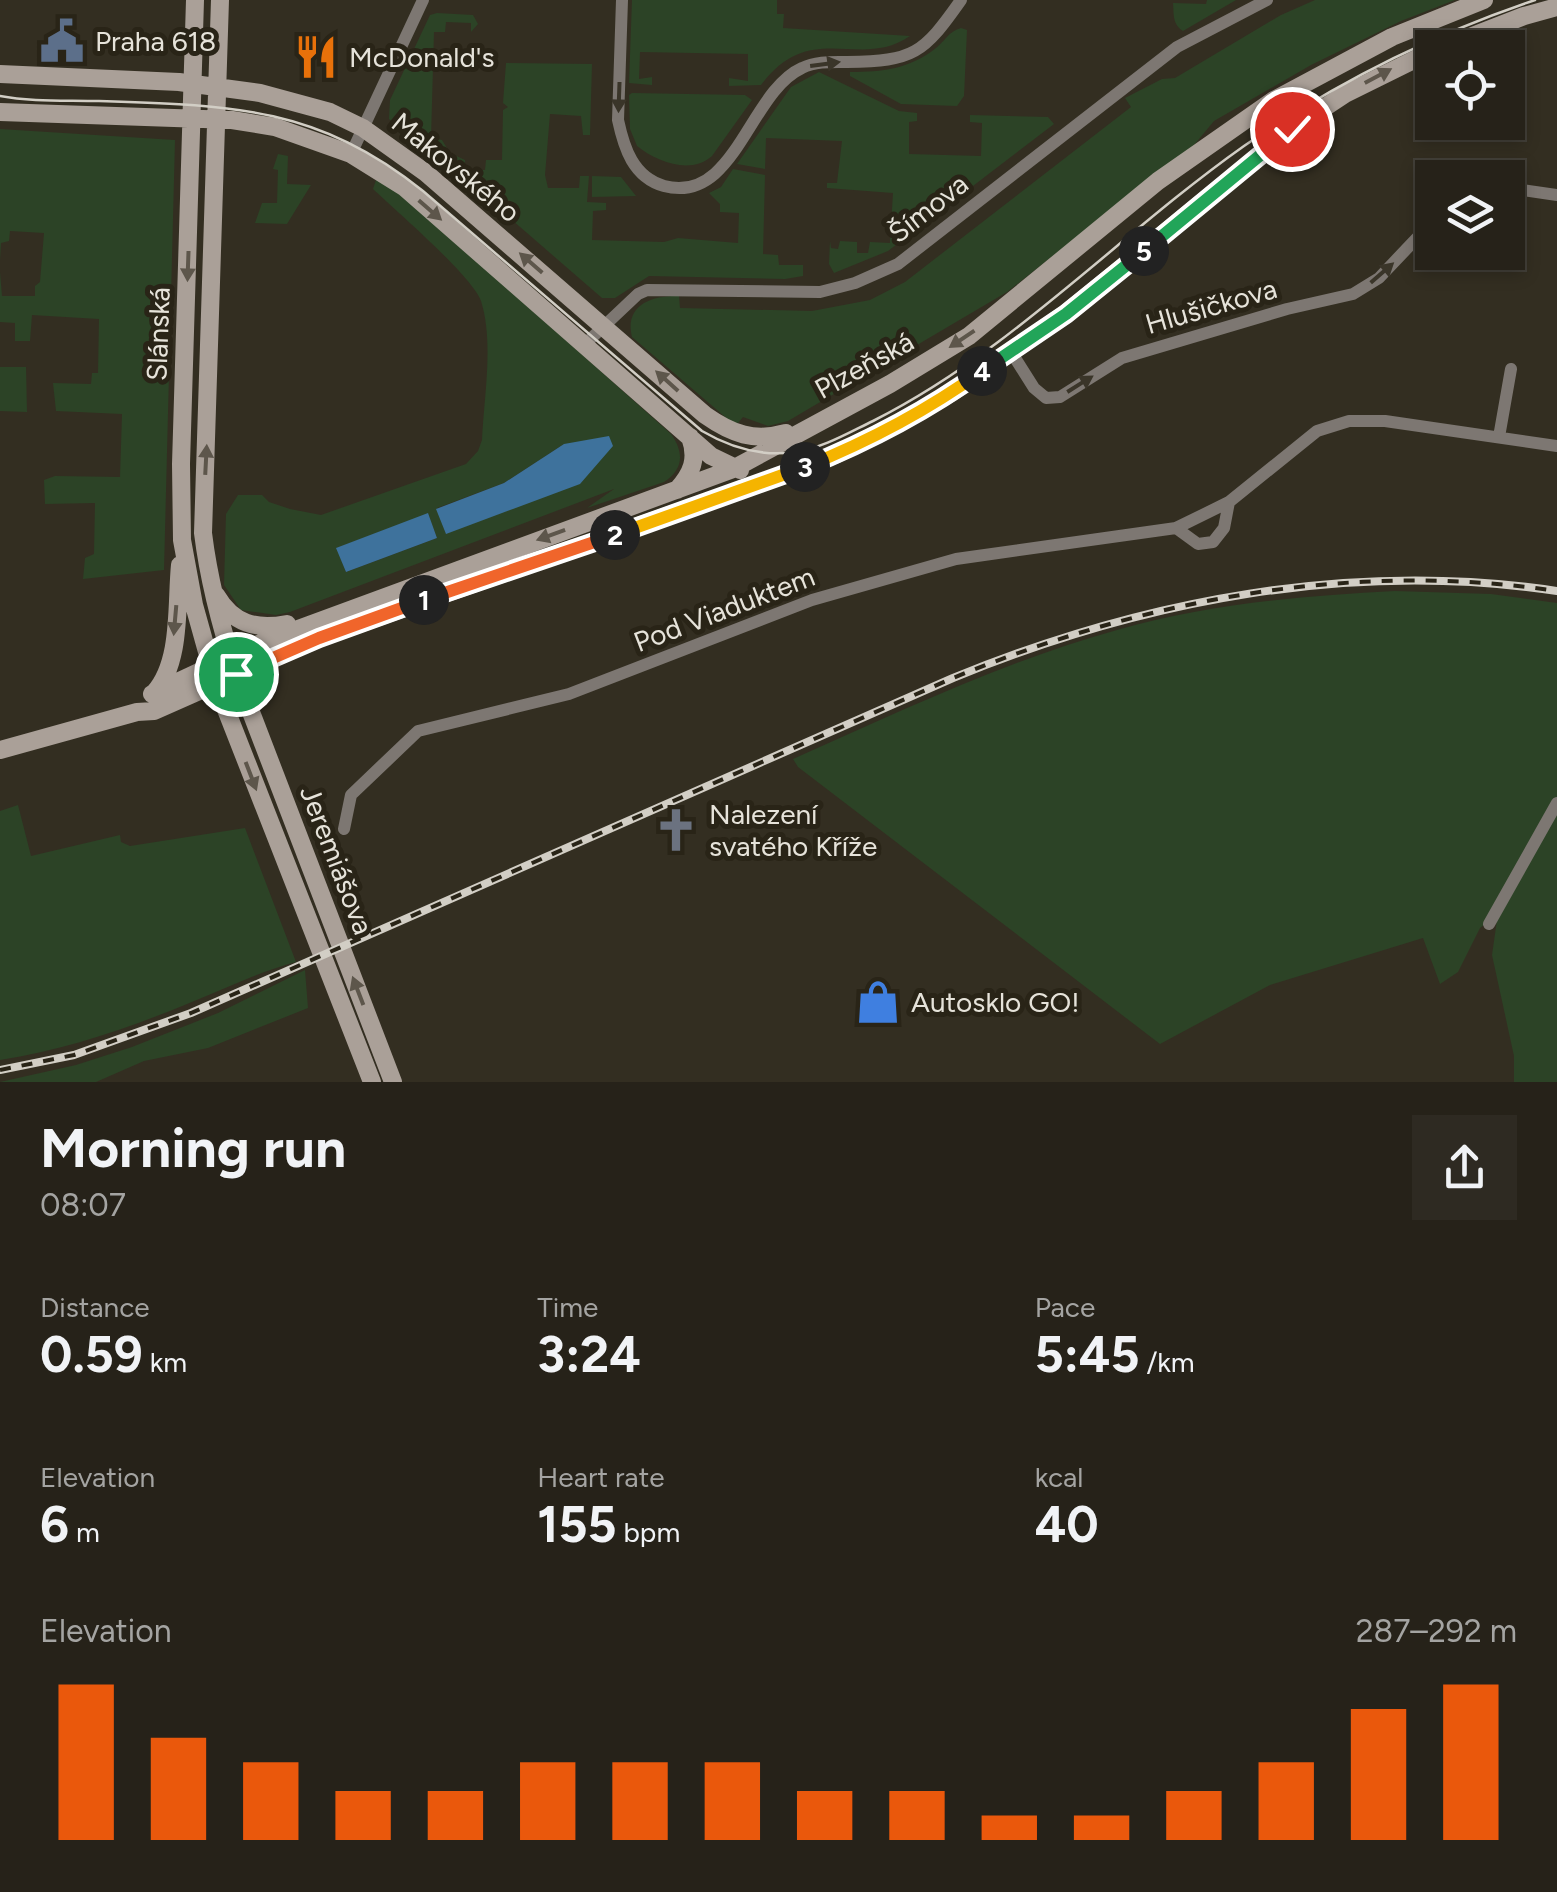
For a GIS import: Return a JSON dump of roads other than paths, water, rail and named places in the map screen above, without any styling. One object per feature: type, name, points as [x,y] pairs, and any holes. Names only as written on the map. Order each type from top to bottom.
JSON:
[{"type":"main road","name":"Slánská","points":[[196,0],[182,540],[194,604],[214,675]]},
{"type":"main road","name":"Slánská","points":[[220,0],[203,533],[210,584],[233,665]]},
{"type":"main road","name":"Plzeňská","points":[[0,750],[136,712],[154,711],[233,665],[346,612],[733,469],[969,336],[1158,181],[1274,100],[1392,37],[1484,0]]},
{"type":"main road","points":[[1488,30],[1557,7]]},
{"type":"main road","name":"Plzeňská","points":[[233,665],[717,499],[837,454],[901,422],[951,394],[1080,302],[1292,129],[1345,94],[1415,59]]},
{"type":"main road","name":"Makovského","points":[[0,74],[179,82],[260,93],[330,112],[363,128],[426,173],[705,415],[732,432]]},
{"type":"main road","name":"Makovského","points":[[0,112],[232,120],[294,131],[351,154],[404,187],[712,456],[733,469],[774,478]]},
{"type":"main road","points":[[717,499],[736,456],[732,432],[764,438],[815,424]]},
{"type":"main road","points":[[676,490],[688,478],[694,463],[690,436]]},
{"type":"main road","points":[[152,694],[164,682],[171,658],[182,540]]},
{"type":"main road","points":[[210,584],[224,607],[254,627],[267,628],[346,612]]},
{"type":"main road","name":"Jeremiášova","points":[[233,665],[393,1082]]},
{"type":"main road","name":"Plzeňská","points":[[136,712],[152,694],[214,675]]},
{"type":"main road","name":"Jeremiášova","points":[[214,675],[372,1082]]},
{"type":"street","points":[[351,154],[423,0]]},
{"type":"street","points":[[622,0],[618,120],[622,138],[642,175],[676,188],[711,178],[734,152],[780,84],[801,68],[824,62],[887,62],[910,53],[932,41],[961,0]]},
{"type":"street","name":"Šímova","points":[[584,345],[638,294],[659,288],[820,292],[873,277],[898,264],[1177,48],[1267,0]]},
{"type":"street","points":[[1525,190],[1557,195]]},
{"type":"street","name":"Hlušičkova","points":[[1010,350],[1034,388],[1046,398],[1060,397],[1122,358],[1352,294],[1379,278],[1415,240]]},
{"type":"street","points":[[1499,438],[1511,369]]},
{"type":"street","name":"Pod Viaduktem","points":[[344,829],[351,796],[418,731],[569,694],[812,600],[956,558],[1176,528],[1229,502],[1317,431],[1349,421],[1384,421],[1557,446]]},
{"type":"street","name":"Pod Viaduktem","points":[[1176,528],[1198,544],[1213,542],[1224,528],[1229,502]]},
{"type":"street","points":[[1489,924],[1557,804]]},
{"type":"water","points":[[609,436],[613,446],[580,484],[446,534],[436,509],[504,483],[564,444]]},
{"type":"water","points":[[428,513],[437,538],[346,572],[336,548]]},
{"type":"tram line","points":[[0,96],[231,109],[308,126],[346,142],[423,191],[702,431],[747,450],[782,453],[815,447],[845,435],[924,393],[1018,327],[1198,180],[1313,102],[1421,45],[1535,0]]},
{"type":"railway","points":[[0,1070],[74,1055],[191,1013],[953,678],[1099,627],[1174,608],[1326,584],[1480,583],[1557,591]]},
{"type":"place","name":"Praha 618","points":[[62,41]]},
{"type":"place","name":"McDonald's","points":[[316,57]]},
{"type":"place","name":"Nalezení svatého Kříže","points":[[676,830]]},
{"type":"place","name":"Autosklo GO!","points":[[878,1002]]}]
